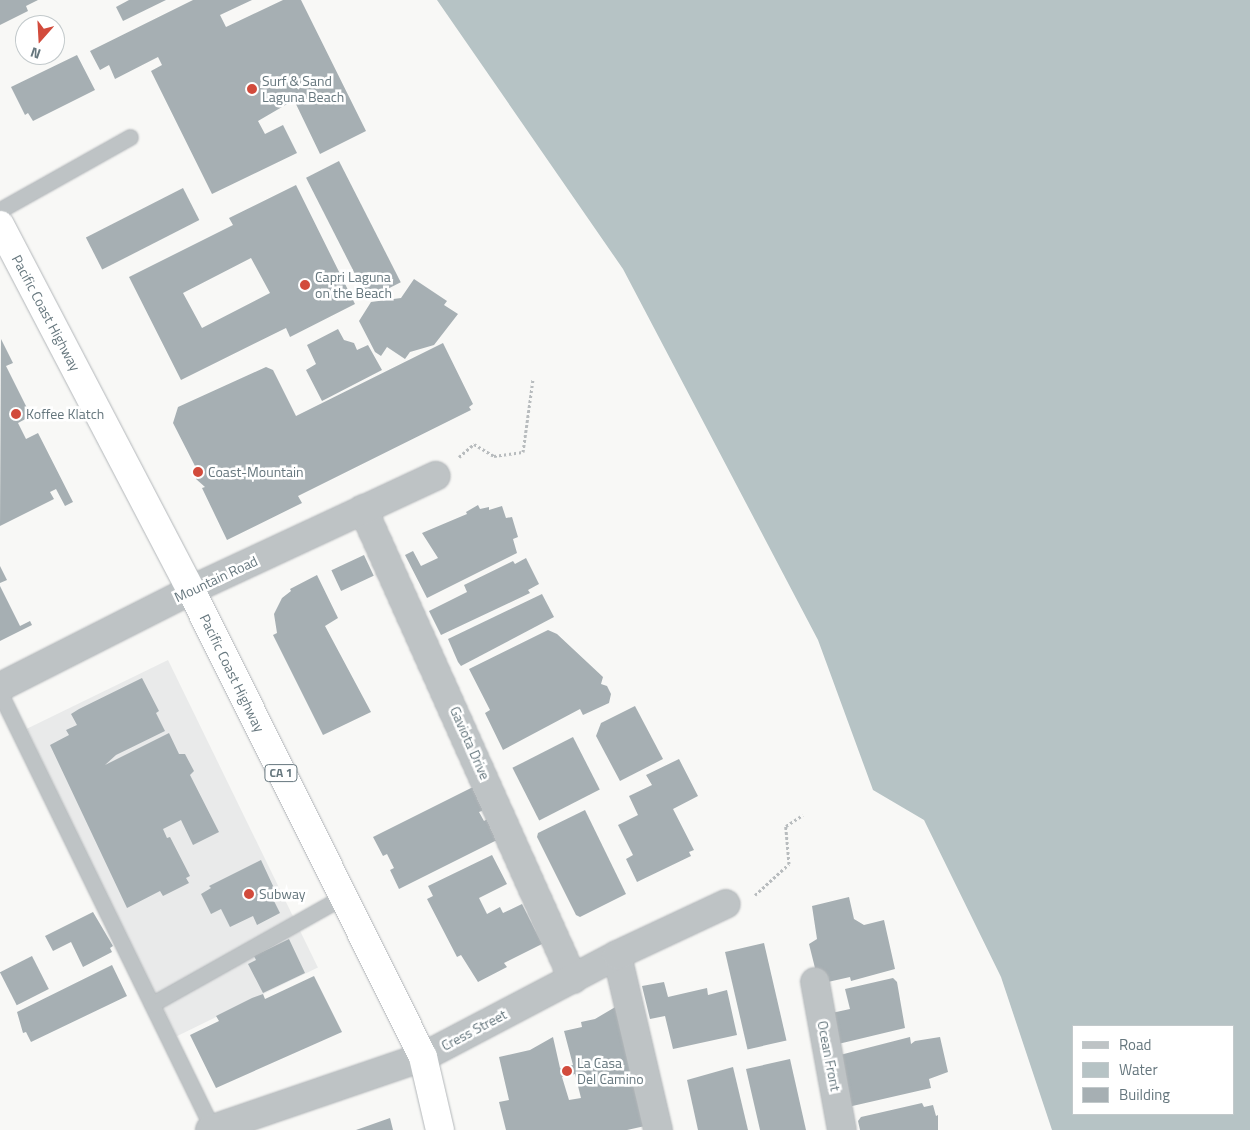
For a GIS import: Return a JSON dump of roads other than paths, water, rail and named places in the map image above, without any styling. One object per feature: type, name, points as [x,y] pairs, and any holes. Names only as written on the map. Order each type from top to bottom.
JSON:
[{"type":"highway","name":"Pacific Coast Highway","points":[[0,225],[191,590],[423,1057],[440,1130]]},
{"type":"street","name":"Mountain Road","points":[[0,687],[191,590],[363,508],[436,476]]},
{"type":"street","name":"Gaviota Drive","points":[[363,508],[573,979]]},
{"type":"street","name":"Cress Street","points":[[221,1128],[423,1057],[617,955],[726,904]]},
{"type":"street","points":[[617,955],[658,1130]]},
{"type":"street","name":"Ocean Front","points":[[815,982],[842,1130]]},
{"type":"lane","points":[[0,210],[130,137]]},
{"type":"lane","points":[[0,693],[152,1004],[221,1128]]},
{"type":"lane","points":[[152,1004],[343,897]]},
{"type":"water","points":[[437,0],[1250,0],[1250,1130],[1052,1130],[1001,977],[924,820],[873,790],[818,640],[623,269]]},
{"type":"place","name":"Surf & Sand Laguna Beach","points":[[252,89]]},
{"type":"place","name":"Capri Laguna on the Beach","points":[[305,285]]},
{"type":"place","name":"Koffee Klatch","points":[[16,414]]},
{"type":"place","name":"Coast-Mountain","points":[[198,472]]},
{"type":"place","name":"Subway","points":[[249,894]]},
{"type":"place","name":"La Casa Del Camino","points":[[567,1071]]}]
